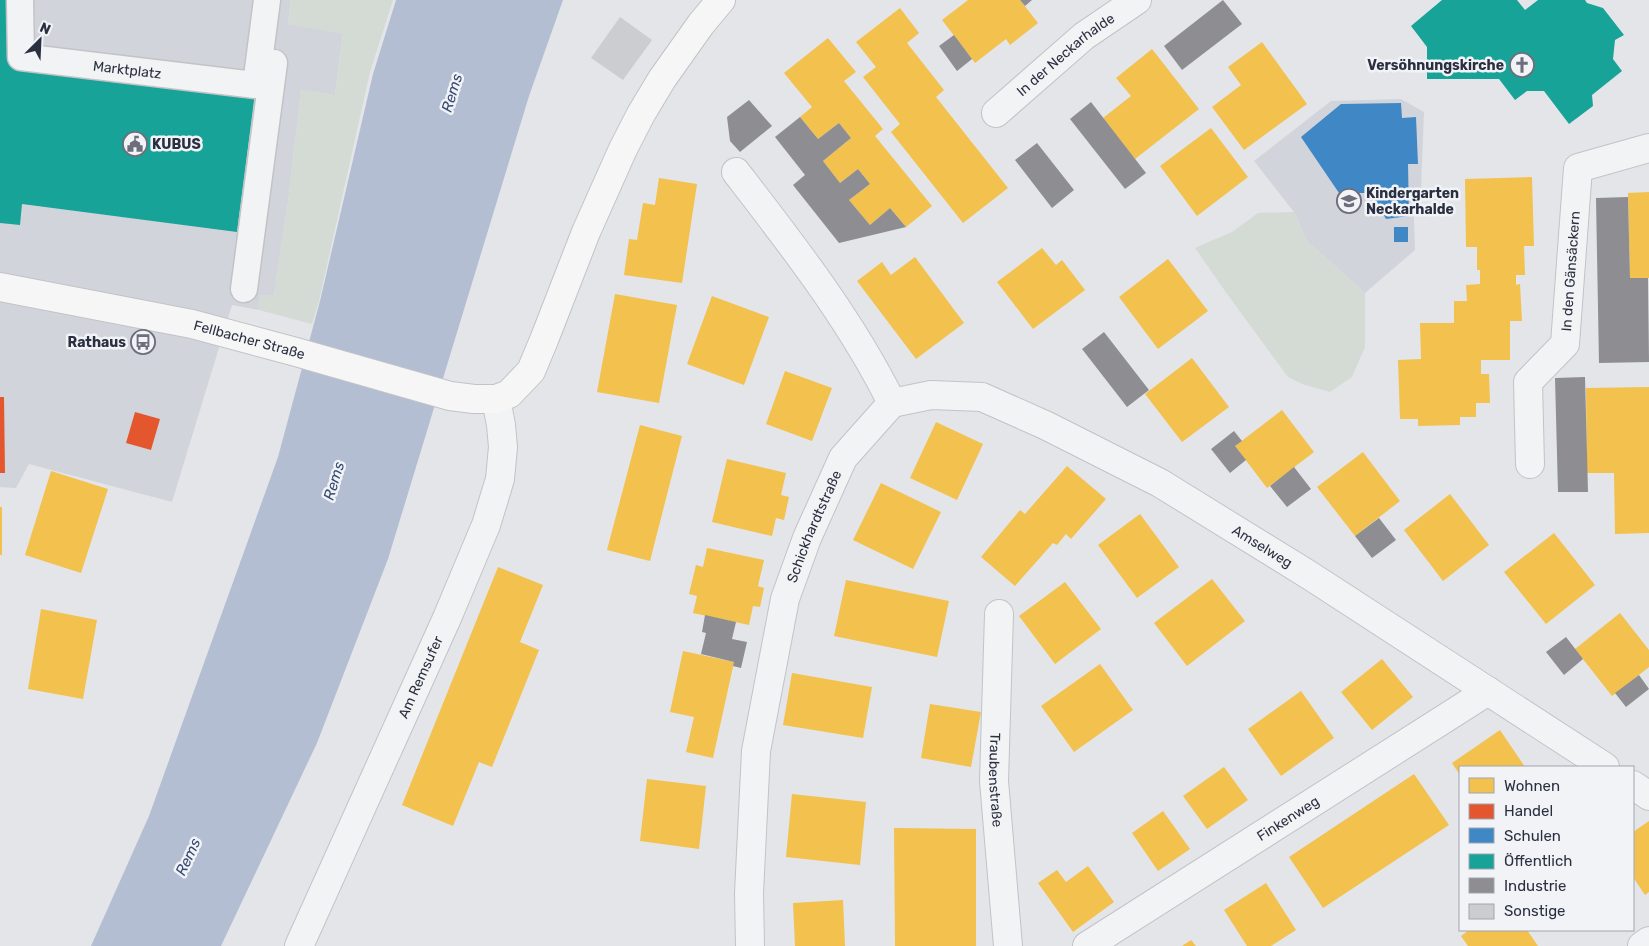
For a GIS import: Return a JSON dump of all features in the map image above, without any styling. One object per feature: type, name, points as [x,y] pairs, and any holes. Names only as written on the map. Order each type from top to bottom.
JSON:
[{"type":"main road","points":[[485,399],[508,394],[531,370],[586,232],[627,141],[662,78],[721,0]]},
{"type":"main road","name":"Fellbacher Straße","points":[[0,286],[159,317],[238,336],[450,396],[485,399]]},
{"type":"street","name":"Marktplatz","points":[[20,0],[21,57],[256,85],[276,34],[280,0]]},
{"type":"street","name":"Marktplatz","points":[[244,288],[268,52],[267,0]]},
{"type":"street","name":"In der Neckarhalde","points":[[996,113],[1084,36],[1138,0]]},
{"type":"street","name":"In den Gänsäckern","points":[[1530,464],[1528,382],[1565,344],[1578,168],[1649,148]]},
{"type":"street","points":[[736,172],[803,261],[854,335],[876,371],[892,403]]},
{"type":"street","name":"Amselweg","points":[[892,403],[931,395],[982,397],[1045,425],[1160,483],[1309,575],[1603,766]]},
{"type":"street","name":"Am Remsufer","points":[[299,946],[447,618],[486,525],[500,479],[502,455],[501,425],[485,399]]},
{"type":"street","name":"Schickhardtstraße","points":[[750,946],[749,893],[756,751],[785,599],[807,538],[843,458],[892,403]]},
{"type":"street","name":"Traubenstraße","points":[[999,614],[994,781],[1008,946]]},
{"type":"street","name":"Finkenweg","points":[[1087,946],[1488,691]]},
{"type":"street","points":[[1634,786],[1649,796]]},
{"type":"street","points":[[1642,946],[1649,941]]},
{"type":"shaded area","points":[[0,0],[291,0],[288,24],[343,33],[335,95],[301,90],[288,202],[274,295],[260,295],[259,310],[232,305],[172,502],[29,464],[16,488],[0,487]]},
{"type":"shaded area","points":[[291,0],[393,0],[370,72],[319,301],[312,324],[259,310],[260,295],[274,295],[288,202],[301,89],[335,95],[343,34],[288,24]]},
{"type":"shaded area","name":"Kindergarten Neckarhalde","points":[[1401,99],[1424,112],[1421,190],[1413,191],[1415,250],[1365,293],[1307,241],[1294,212],[1254,161],[1331,101]]},
{"type":"shaded area","points":[[1294,212],[1307,241],[1365,293],[1365,347],[1352,377],[1330,392],[1302,384],[1288,377],[1195,248],[1232,232],[1258,213]]},
{"type":"water","name":"Rems","points":[[396,0],[563,0],[529,96],[388,559],[317,743],[221,946],[91,946],[149,816],[278,457],[320,301],[373,74]]},
{"type":"building: Wohnen","points":[[968,0],[1020,0],[1038,23],[1010,45],[1006,39],[975,63],[942,20]]},
{"type":"building: Wohnen","points":[[900,8],[919,33],[907,43],[944,90],[936,97],[1008,188],[963,223],[891,132],[900,124],[863,77],[876,67],[856,42]]},
{"type":"building: Wohnen","points":[[828,38],[856,72],[844,81],[883,129],[875,136],[932,206],[906,227],[890,208],[870,225],[849,200],[870,184],[858,169],[840,183],[823,161],[851,138],[839,123],[818,139],[800,117],[812,107],[784,73]]},
{"type":"building: Wohnen","points":[[1262,42],[1307,104],[1244,150],[1212,107],[1241,85],[1228,67]]},
{"type":"building: Wohnen","points":[[1152,49],[1199,109],[1135,159],[1103,118],[1131,96],[1116,78]]},
{"type":"building: Wohnen","points":[[1211,128],[1248,177],[1197,216],[1160,166]]},
{"type":"building: Wohnen","points":[[1532,177],[1534,246],[1524,246],[1525,275],[1516,275],[1516,285],[1520,284],[1522,321],[1510,321],[1510,360],[1481,360],[1481,374],[1489,374],[1490,403],[1476,403],[1476,417],[1460,417],[1460,425],[1418,426],[1418,419],[1400,419],[1398,360],[1421,359],[1420,323],[1454,323],[1454,301],[1467,301],[1466,285],[1480,284],[1480,270],[1477,270],[1477,247],[1466,247],[1465,179]]},
{"type":"building: Wohnen","points":[[659,178],[697,184],[682,283],[624,275],[629,239],[637,240],[643,203],[655,205]]},
{"type":"building: Wohnen","points":[[1649,192],[1649,278],[1630,278],[1628,193]]},
{"type":"building: Wohnen","points":[[1042,248],[1056,265],[1062,260],[1085,290],[1033,329],[997,282]]},
{"type":"building: Wohnen","points":[[915,257],[964,323],[916,359],[857,281],[882,262],[891,275]]},
{"type":"building: Wohnen","points":[[1168,259],[1208,311],[1158,349],[1119,297]]},
{"type":"building: Wohnen","points":[[615,294],[677,305],[659,403],[597,392]]},
{"type":"building: Wohnen","points":[[712,296],[769,317],[744,385],[687,364]]},
{"type":"building: Wohnen","points":[[1192,358],[1229,407],[1182,442],[1145,394]]},
{"type":"building: Wohnen","points":[[785,371],[832,388],[812,441],[766,424]]},
{"type":"building: Wohnen","points":[[1649,387],[1649,533],[1615,534],[1614,473],[1587,473],[1586,388]]},
{"type":"building: Wohnen","points":[[1282,410],[1314,452],[1267,488],[1235,446]]},
{"type":"building: Wohnen","points":[[936,422],[983,444],[957,500],[910,478]]},
{"type":"building: Wohnen","points":[[640,425],[682,436],[650,561],[607,550]]},
{"type":"building: Wohnen","points":[[1363,452],[1400,501],[1355,536],[1317,487]]},
{"type":"building: Wohnen","points":[[727,459],[786,473],[781,495],[789,497],[784,520],[776,518],[772,536],[712,522]]},
{"type":"building: Wohnen","points":[[1067,466],[1106,499],[1071,539],[1066,534],[1057,545],[1053,543],[1015,586],[981,557],[1020,510],[1025,514]]},
{"type":"building: Wohnen","points":[[51,471],[108,489],[81,573],[25,555]]},
{"type":"building: Wohnen","points":[[881,483],[941,512],[913,569],[853,540]]},
{"type":"building: Wohnen","points":[[1450,494],[1489,545],[1443,581],[1404,530]]},
{"type":"building: Wohnen","points":[[0,507],[2,507],[2,555],[0,555]]},
{"type":"building: Wohnen","points":[[1140,514],[1179,567],[1137,598],[1098,545]]},
{"type":"building: Wohnen","points":[[1554,533],[1595,585],[1546,624],[1504,572]]},
{"type":"building: Wohnen","points":[[707,548],[764,560],[758,586],[764,588],[760,607],[753,606],[749,625],[693,613],[697,596],[689,594],[696,565],[703,567]]},
{"type":"building: Wohnen","points":[[498,567],[543,585],[520,642],[539,650],[492,767],[479,762],[453,826],[402,805]]},
{"type":"building: Wohnen","points":[[1212,579],[1245,621],[1187,666],[1154,623]]},
{"type":"building: Wohnen","points":[[846,580],[949,601],[937,657],[834,636]]},
{"type":"building: Wohnen","points":[[1065,582],[1101,629],[1055,664],[1019,616]]},
{"type":"building: Wohnen","points":[[41,609],[97,620],[83,699],[28,689]]},
{"type":"building: Wohnen","points":[[1620,613],[1649,650],[1649,667],[1612,696],[1575,649]]},
{"type":"building: Wohnen","points":[[683,651],[734,662],[713,758],[686,752],[694,717],[670,712]]},
{"type":"building: Wohnen","points":[[1382,659],[1413,697],[1372,730],[1341,692]]},
{"type":"building: Wohnen","points":[[1100,664],[1133,710],[1074,752],[1041,706]]},
{"type":"building: Wohnen","points":[[792,673],[872,687],[863,738],[783,725]]},
{"type":"building: Wohnen","points":[[1301,691],[1334,738],[1281,776],[1248,729]]},
{"type":"building: Wohnen","points":[[930,704],[981,712],[971,767],[921,758]]},
{"type":"building: Wohnen","points":[[1500,730],[1524,766],[1459,766],[1459,774],[1452,763]]},
{"type":"building: Wohnen","points":[[1224,767],[1248,800],[1207,829],[1183,796]]},
{"type":"building: Wohnen","points":[[1414,774],[1449,825],[1323,908],[1289,857]]},
{"type":"building: Wohnen","points":[[647,779],[706,786],[699,849],[640,841]]},
{"type":"building: Wohnen","points":[[792,794],[866,802],[860,865],[786,857]]},
{"type":"building: Wohnen","points":[[1163,811],[1190,849],[1158,871],[1132,833]]},
{"type":"building: Wohnen","points":[[1649,821],[1649,892],[1645,895],[1634,878],[1634,831]]},
{"type":"building: Wohnen","points":[[894,828],[976,829],[976,946],[895,946]]},
{"type":"building: Wohnen","points":[[1088,866],[1114,902],[1073,932],[1038,883],[1057,870],[1066,882]]},
{"type":"building: Wohnen","points":[[1266,883],[1296,930],[1271,946],[1247,946],[1224,910]]},
{"type":"building: Wohnen","points":[[843,900],[845,946],[795,946],[793,903]]},
{"type":"building: Wohnen","points":[[1468,931],[1528,931],[1538,946],[1468,946],[1461,936]]},
{"type":"building: Wohnen","points":[[1191,940],[1196,946],[1182,946]]},
{"type":"building: Handel","points":[[0,397],[4,397],[5,473],[0,473]]},
{"type":"building: Handel","points":[[135,412],[160,419],[151,450],[126,443]]},
{"type":"building: Schulen","points":[[1401,103],[1402,118],[1416,117],[1418,164],[1408,164],[1409,216],[1386,219],[1371,193],[1339,193],[1301,137],[1341,104]]},
{"type":"building: Schulen","points":[[1394,227],[1408,227],[1408,242],[1394,242]]},
{"type":"building: Öffentlich","name":"KUBUS","points":[[0,0],[20,0],[21,57],[256,85],[237,232],[22,204],[20,225],[0,223]]},
{"type":"building: Öffentlich","name":"Versöhnungskirche","points":[[1442,0],[1517,0],[1525,10],[1538,0],[1585,0],[1587,3],[1603,8],[1624,35],[1615,40],[1613,59],[1622,71],[1592,95],[1593,106],[1569,124],[1544,91],[1527,91],[1515,100],[1499,79],[1427,79],[1427,47],[1411,26]]},
{"type":"building: Industrie","points":[[1020,0],[1032,0],[1025,6]]},
{"type":"building: Industrie","points":[[1223,0],[1242,24],[1182,70],[1164,46]]},
{"type":"building: Industrie","points":[[954,35],[972,59],[957,71],[939,46]]},
{"type":"building: Industrie","points":[[749,100],[772,126],[740,152],[730,141],[727,117]]},
{"type":"building: Industrie","points":[[1091,102],[1146,173],[1125,189],[1070,119]]},
{"type":"building: Industrie","points":[[800,117],[818,139],[839,123],[851,138],[823,161],[840,183],[858,169],[870,184],[849,200],[870,225],[890,208],[906,227],[839,243],[793,185],[805,175],[775,137]]},
{"type":"building: Industrie","points":[[1037,143],[1074,190],[1052,208],[1015,160]]},
{"type":"building: Industrie","points":[[1628,197],[1630,278],[1648,278],[1649,362],[1599,363],[1596,198]]},
{"type":"building: Industrie","points":[[1104,332],[1149,390],[1127,407],[1082,349]]},
{"type":"building: Industrie","points":[[1585,377],[1588,492],[1558,492],[1555,378]]},
{"type":"building: Industrie","points":[[1234,431],[1242,441],[1235,446],[1246,460],[1230,473],[1211,449]]},
{"type":"building: Industrie","points":[[1294,467],[1311,489],[1287,507],[1270,486]]},
{"type":"building: Industrie","points":[[1379,518],[1396,540],[1372,558],[1355,536]]},
{"type":"building: Industrie","points":[[705,615],[736,622],[732,639],[747,642],[741,668],[733,666],[734,662],[701,654],[706,633],[702,632]]},
{"type":"building: Industrie","points":[[1566,637],[1583,659],[1564,675],[1546,652]]},
{"type":"building: Industrie","points":[[1639,675],[1649,689],[1626,707],[1615,693]]},
{"type":"building: Sonstige","points":[[620,17],[652,40],[623,80],[591,58]]},
{"type":"place","name":"Versöhnungskirche","points":[[1522,65]]},
{"type":"place","name":"KUBUS","points":[[135,144]]},
{"type":"place","name":"Kindergarten Neckarhalde","points":[[1349,201]]},
{"type":"place","name":"Rathaus","points":[[143,342]]}]
